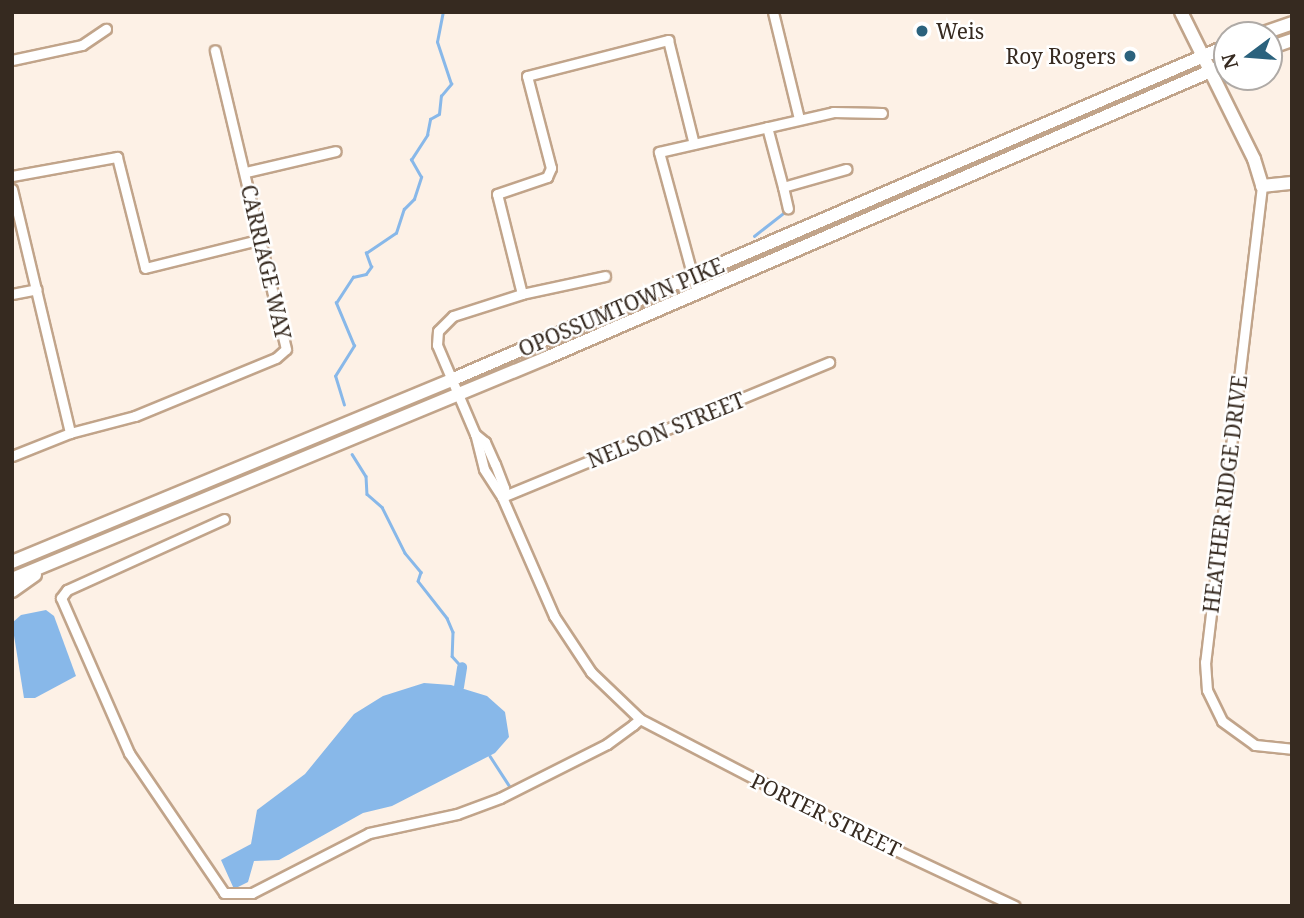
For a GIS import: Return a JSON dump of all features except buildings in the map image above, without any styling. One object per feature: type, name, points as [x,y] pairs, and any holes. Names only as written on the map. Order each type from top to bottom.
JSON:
[{"type":"main road","points":[[1181,12],[1224,104],[1224,116],[1262,186],[1292,183]]},
{"type":"main road","name":"OPOSSUMTOWN PIKE","points":[[12,562],[691,278],[1213,52]]},
{"type":"main road","name":"OPOSSUMTOWN PIKE","points":[[12,579],[457,395],[1213,69]]},
{"type":"main road","points":[[12,591],[52,562]]},
{"type":"street","points":[[773,12],[799,119]]},
{"type":"street","points":[[12,60],[82,45],[106,29]]},
{"type":"street","points":[[605,276],[522,294],[497,194],[547,177],[551,168],[527,76],[668,40],[694,144]]},
{"type":"street","name":"CARRIAGE WAY","points":[[12,456],[70,433],[135,416],[284,353],[286,339],[215,50]]},
{"type":"street","points":[[697,292],[691,278],[659,152],[833,112],[882,113]]},
{"type":"street","points":[[767,127],[788,208]]},
{"type":"street","points":[[246,172],[336,150]]},
{"type":"street","points":[[12,176],[117,157],[145,268],[262,239]]},
{"type":"street","points":[[783,187],[846,169]]},
{"type":"street","name":"HEATHER RIDGE DRIVE","points":[[1262,186],[1205,662],[1208,690],[1222,721],[1255,745],[1292,749]]},
{"type":"street","points":[[12,189],[70,433]]},
{"type":"street","points":[[12,295],[37,289]]},
{"type":"street","name":"PORTER STREET","points":[[522,294],[463,312],[444,323],[437,345],[475,434],[485,442],[495,464],[504,488],[502,498],[566,639],[609,692],[640,719],[849,828],[1015,906]]},
{"type":"street","name":"NELSON STREET","points":[[502,498],[829,362]]},
{"type":"street","points":[[224,519],[67,590],[61,598],[139,772],[213,881],[232,895],[252,893],[369,834],[457,814],[500,798],[607,744],[640,719]]},
{"type":"water","points":[[46,610],[54,616],[76,676],[35,698],[24,698],[12,623],[21,615]]},
{"type":"water","points":[[424,683],[451,685],[487,696],[505,712],[509,737],[495,753],[392,806],[363,813],[279,860],[254,861],[248,882],[234,889],[221,860],[251,844],[257,810],[305,774],[354,714],[383,696]]},
{"type":"waterway","points":[[344,405],[335,376],[354,346],[336,303],[353,277],[366,274],[371,267],[366,253],[396,233],[404,209],[414,199],[421,177],[411,160],[427,135],[430,119],[439,114],[441,96],[451,84],[437,42],[443,12]]},
{"type":"waterway","points":[[754,236],[786,211]]},
{"type":"waterway","points":[[352,454],[366,476],[367,494],[382,507],[405,553],[421,572],[418,581],[447,618],[453,632],[452,656],[462,667]]},
{"type":"waterway","points":[[459,687],[462,667]]},
{"type":"waterway","points":[[490,756],[510,787]]},
{"type":"place","name":"Weis","points":[[922,31]]},
{"type":"place","name":"Roy Rogers","points":[[1130,56]]}]
